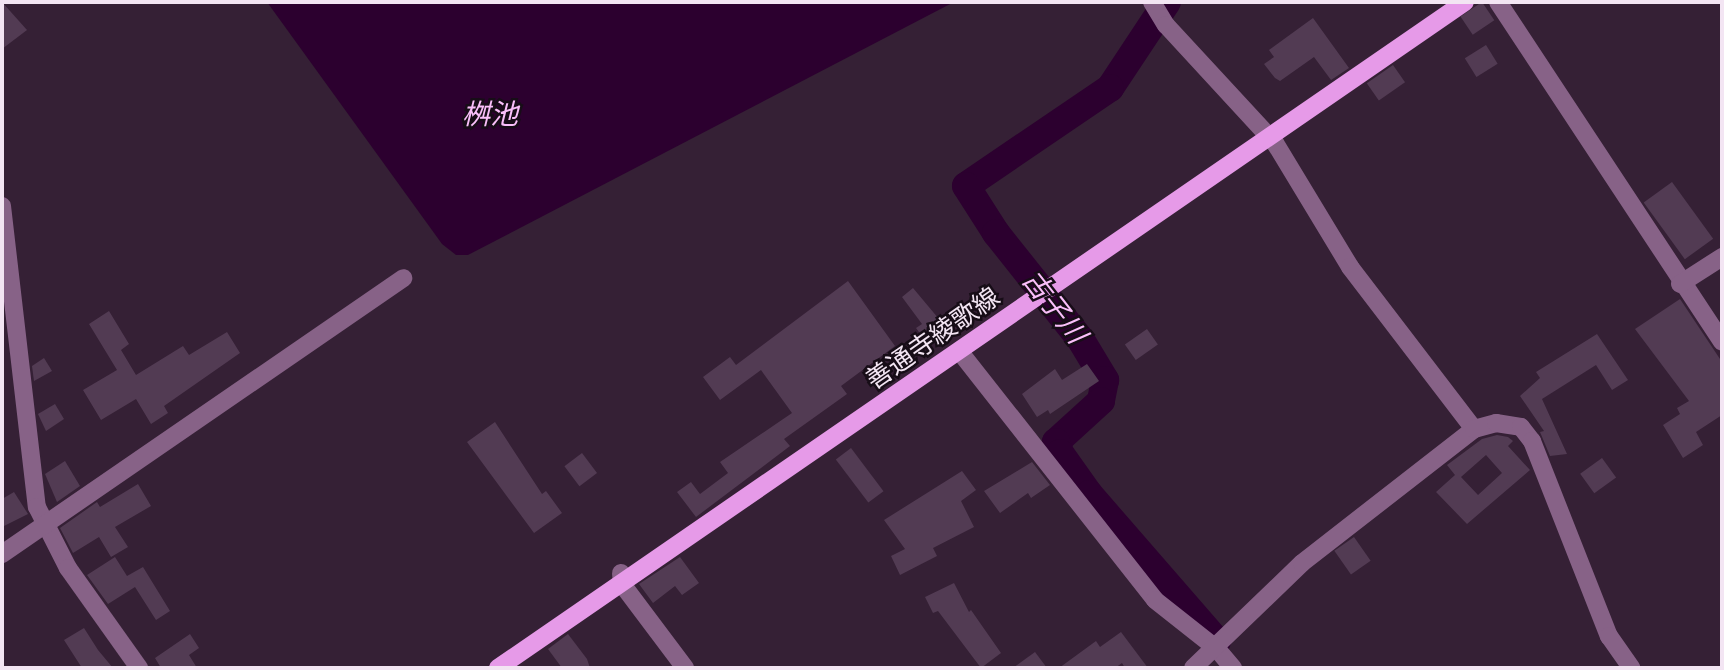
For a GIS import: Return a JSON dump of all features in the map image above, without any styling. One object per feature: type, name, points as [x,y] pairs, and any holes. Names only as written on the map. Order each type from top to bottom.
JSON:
[{"type":"main road","name":"善通寺綾歌線","points":[[498,668],[622,578],[960,352],[1465,2]]},
{"type":"street","points":[[1152,2],[1167,25],[1269,136],[1307,189],[1350,267],[1474,429]]},
{"type":"street","points":[[1499,2],[1680,284],[1722,342]]},
{"type":"street","points":[[2,206],[32,486],[44,526],[139,668]]},
{"type":"street","points":[[1680,284],[1722,257]]},
{"type":"street","points":[[2,554],[403,278]]},
{"type":"street","points":[[960,352],[1155,600],[1217,649],[1233,668]]},
{"type":"street","points":[[1193,668],[1217,649],[1302,563],[1474,429],[1513,424],[1532,441],[1609,636],[1631,668]]},
{"type":"street","points":[[622,578],[685,668]]},
{"type":"water","name":"桝池","points":[[267,2],[954,2],[468,255],[456,255],[442,244]]},
{"type":"building","points":[[2,2],[27,30],[2,49]]},
{"type":"building","points":[[1482,2],[1494,20],[1473,35],[1460,17]]},
{"type":"building","points":[[1313,18],[1349,68],[1331,80],[1314,57],[1280,81],[1264,64],[1274,57],[1269,50]]},
{"type":"building","points":[[1486,45],[1498,64],[1476,77],[1465,58]]},
{"type":"building","points":[[1393,65],[1405,82],[1379,101],[1367,83]]},
{"type":"building","points":[[1672,182],[1713,239],[1685,259],[1644,203]]},
{"type":"building","points":[[848,281],[895,346],[841,386],[847,394],[784,439],[790,446],[696,517],[677,492],[691,482],[700,494],[728,473],[720,462],[792,413],[761,370],[720,400],[703,377],[730,357],[736,365]]},
{"type":"building","points":[[913,288],[949,331],[929,346],[916,328],[922,324],[902,297]]},
{"type":"building","points":[[1680,299],[1722,362],[1722,415],[1696,432],[1703,445],[1683,458],[1663,425],[1680,414],[1677,408],[1689,401],[1635,329]]},
{"type":"building","points":[[109,311],[129,344],[121,350],[136,375],[183,346],[189,355],[227,332],[240,353],[164,406],[168,413],[151,424],[136,399],[101,420],[83,390],[117,370],[89,324]]},
{"type":"building","points":[[1147,329],[1158,345],[1136,360],[1125,344]]},
{"type":"building","points":[[1597,334],[1628,380],[1612,390],[1596,365],[1542,399],[1567,454],[1550,456],[1540,432],[1544,431],[1520,396],[1540,378],[1536,372]]},
{"type":"building","points":[[44,358],[52,371],[34,381],[32,366]]},
{"type":"building","points":[[1087,364],[1099,381],[1050,414],[1048,410],[1037,417],[1022,394],[1055,369],[1062,380]]},
{"type":"building","points":[[55,404],[64,419],[46,431],[38,414]]},
{"type":"building","points":[[495,422],[542,494],[546,491],[562,513],[534,533],[467,442]]},
{"type":"building","points":[[1497,435],[1508,437],[1513,441],[1508,446],[1530,470],[1467,524],[1436,492],[1455,475],[1447,465],[1482,439]],"holes":[[[1486,455],[1502,473],[1478,495],[1461,477]]]},
{"type":"building","points":[[851,448],[883,491],[868,503],[836,459]]},
{"type":"building","points":[[582,453],[597,473],[579,486],[564,466]]},
{"type":"building","points":[[1602,458],[1616,477],[1594,493],[1580,474]]},
{"type":"building","points":[[65,461],[80,486],[57,502],[45,474]]},
{"type":"building","points":[[1032,462],[1050,485],[1031,498],[1028,493],[1000,513],[984,491]]},
{"type":"building","points":[[962,471],[976,490],[961,501],[974,527],[933,548],[937,556],[900,575],[891,556],[905,549],[884,520]]},
{"type":"building","points":[[138,484],[151,506],[115,527],[128,547],[111,557],[99,537],[73,553],[60,528],[97,502],[100,507]]},
{"type":"building","points":[[14,492],[28,514],[2,527],[2,499]]},
{"type":"building","points":[[1354,537],[1371,561],[1351,575],[1334,551]]},
{"type":"building","points":[[115,557],[127,576],[143,567],[170,611],[156,620],[135,587],[108,604],[87,575]]},
{"type":"building","points":[[680,557],[699,583],[682,595],[675,586],[653,603],[639,584]]},
{"type":"building","points":[[954,583],[969,612],[971,610],[1001,653],[981,668],[938,611],[933,613],[925,597]]},
{"type":"building","points":[[84,628],[113,668],[82,668],[64,640]]},
{"type":"building","points":[[1121,632],[1148,668],[1125,668],[1122,663],[1115,668],[1059,668],[1096,641],[1100,647]]},
{"type":"building","points":[[190,634],[199,648],[189,655],[197,668],[161,668],[155,658]]},
{"type":"building","points":[[568,634],[587,659],[590,668],[562,668],[548,649]]},
{"type":"building","points":[[1035,652],[1047,668],[1013,668]]},
{"type":"waterway","name":"古子川","points":[[1167,2],[1110,88],[966,186],[996,233],[1081,340],[1105,380],[1101,401],[1056,442],[1060,453],[1089,494],[1217,641]]}]
